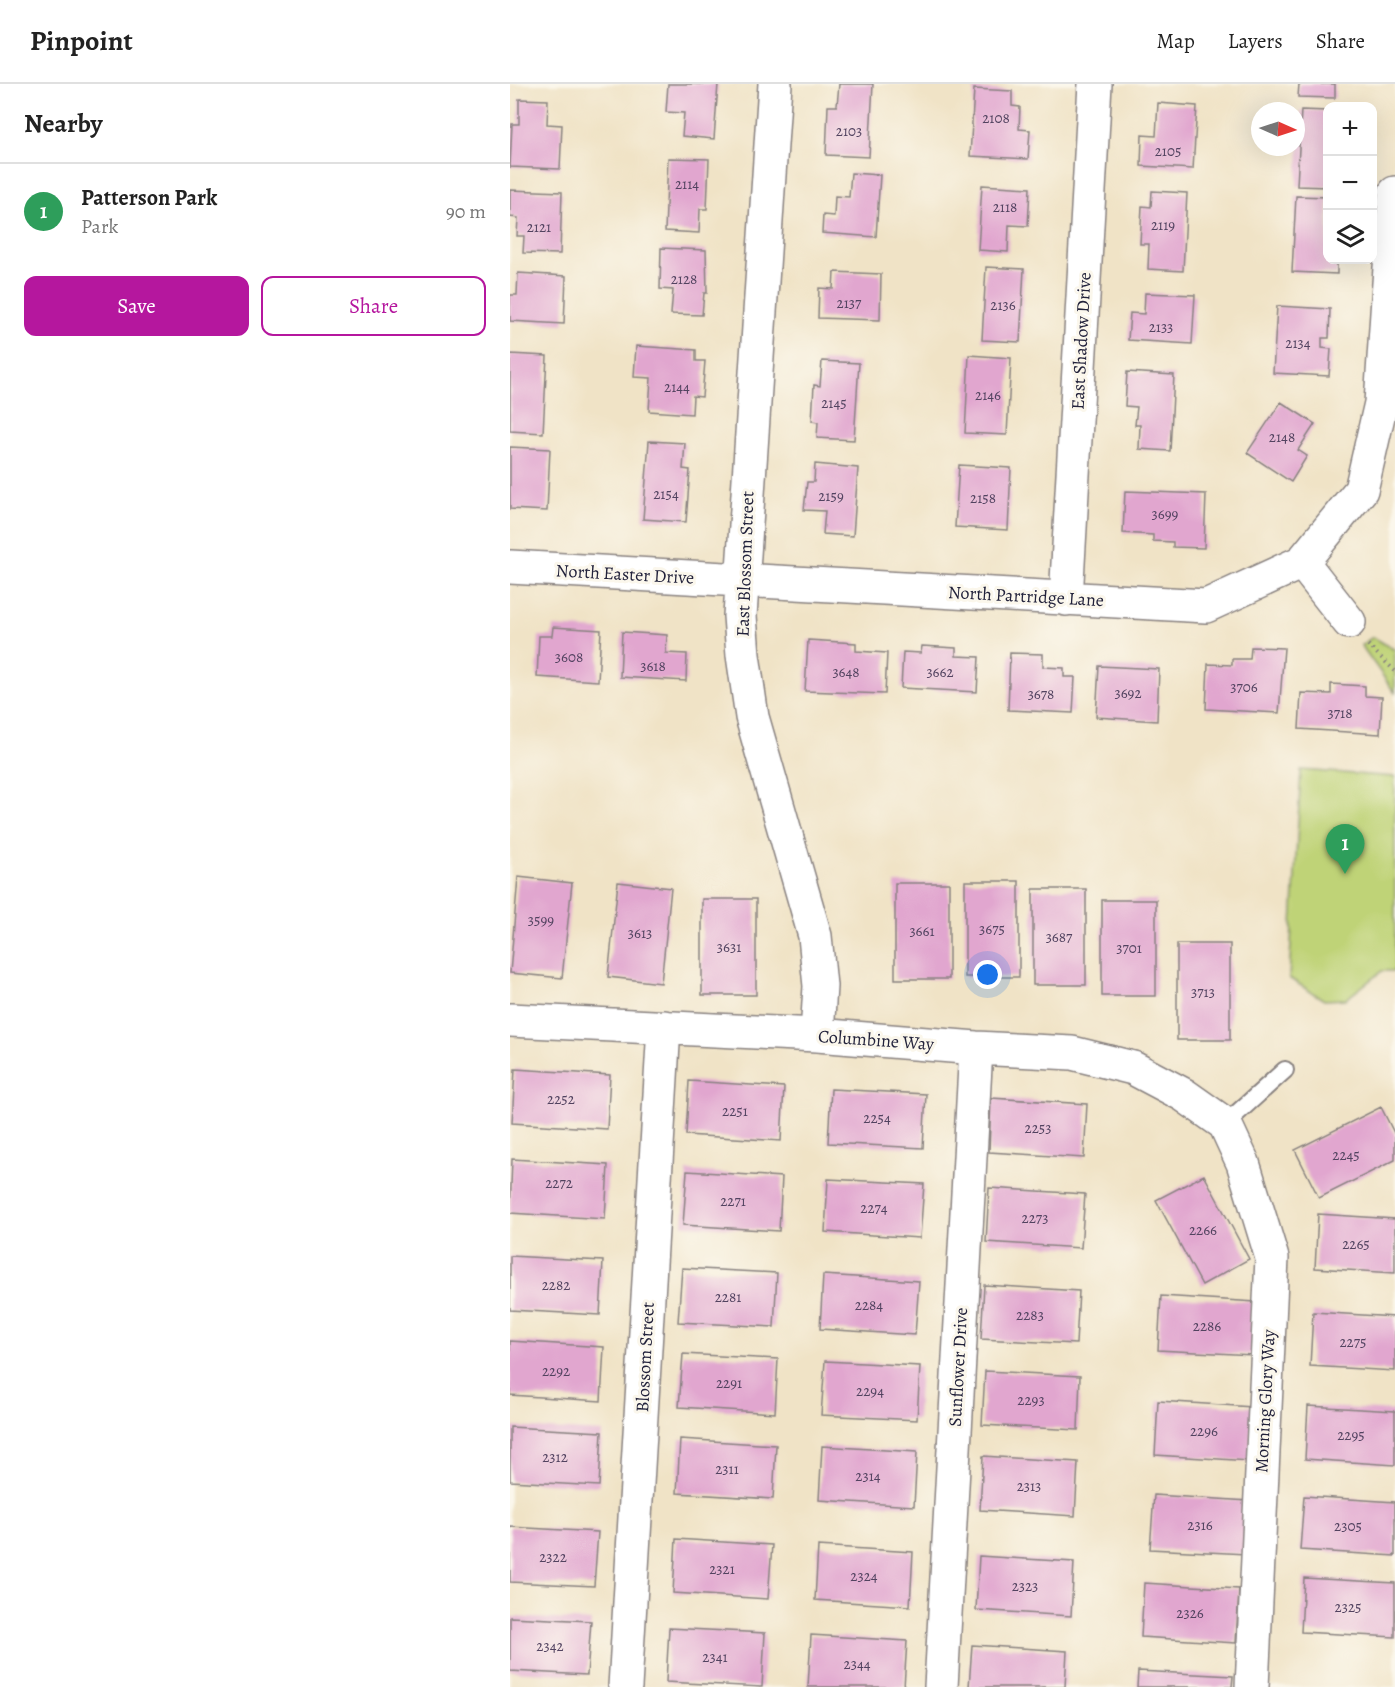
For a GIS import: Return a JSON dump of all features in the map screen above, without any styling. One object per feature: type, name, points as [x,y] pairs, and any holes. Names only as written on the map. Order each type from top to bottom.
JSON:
[{"type":"street","name":"East Blossom Street","points":[[775,84],[740,616],[752,717],[815,936],[820,986],[816,1035]]},
{"type":"street","name":"East Shadow Drive","points":[[1066,598],[1095,84]]},
{"type":"street","points":[[1357,632],[1302,562],[1361,490],[1381,403],[1395,193]]},
{"type":"street","name":"North Partridge Lane","points":[[741,581],[1206,606],[1302,562]]},
{"type":"street","name":"North Easter Drive","points":[[510,567],[741,581]]},
{"type":"street","name":"Columbine Way","points":[[510,1020],[816,1035],[1072,1053],[1133,1068],[1184,1095],[1225,1124]]},
{"type":"street","name":"Blossom Street","points":[[625,1687],[664,1027]]},
{"type":"street","name":"Sunflower Drive","points":[[941,1687],[976,1048]]},
{"type":"street","name":"Morning Glory Way","points":[[1225,1124],[1244,1163],[1272,1258],[1260,1687]]},
{"type":"lane","points":[[1225,1124],[1285,1070]]},
{"type":"path","points":[[1357,632],[1395,671]]},
{"type":"green space","points":[[1373,637],[1395,650],[1395,693],[1361,645]]},
{"type":"green space","points":[[1301,770],[1395,777],[1395,971],[1382,971],[1346,999],[1324,1000],[1289,978]]},
{"type":"building","points":[[668,84],[718,84],[714,139],[682,136],[684,113],[666,112]]},
{"type":"building","points":[[839,84],[873,84],[869,157],[826,155],[828,106],[837,106]]},
{"type":"building","points":[[1299,84],[1335,84],[1335,98],[1298,97]]},
{"type":"building","points":[[974,89],[1012,91],[1012,106],[1020,107],[1019,129],[1030,130],[1028,159],[970,156]]},
{"type":"building","points":[[519,99],[548,100],[547,124],[562,125],[560,169],[510,167],[512,124],[519,124]]},
{"type":"building","points":[[1158,103],[1197,106],[1193,169],[1141,166],[1142,135],[1156,136]]},
{"type":"building","points":[[1305,110],[1323,111],[1323,187],[1297,186],[1299,156],[1305,156]]},
{"type":"building","points":[[668,158],[709,159],[707,209],[700,209],[699,233],[665,231]]},
{"type":"building","points":[[851,173],[880,175],[876,237],[822,233],[823,215],[834,216],[835,196],[849,197]]},
{"type":"building","points":[[982,185],[1030,188],[1028,226],[1009,225],[1008,252],[978,250]]},
{"type":"building","points":[[510,190],[562,192],[560,254],[523,253],[524,236],[517,236],[518,218],[510,217]]},
{"type":"building","points":[[1152,191],[1187,193],[1183,271],[1148,269],[1149,244],[1140,244],[1142,206],[1151,207]]},
{"type":"building","points":[[1296,196],[1323,197],[1323,264],[1337,264],[1337,274],[1292,272]]},
{"type":"building","points":[[661,248],[706,250],[707,293],[704,293],[702,315],[671,314],[673,290],[660,289]]},
{"type":"building","points":[[986,267],[1024,269],[1020,342],[982,340]]},
{"type":"building","points":[[834,272],[881,274],[880,320],[818,318],[819,288],[833,289]]},
{"type":"building","points":[[518,273],[566,276],[564,324],[510,321],[510,295],[517,295]]},
{"type":"building","points":[[1145,293],[1195,295],[1192,344],[1128,340],[1130,313],[1144,314]]},
{"type":"building","points":[[1277,306],[1330,309],[1329,338],[1322,338],[1322,348],[1331,349],[1329,376],[1273,373]]},
{"type":"building","points":[[636,346],[696,350],[696,361],[705,361],[702,397],[693,396],[692,414],[649,411],[651,378],[634,377]]},
{"type":"building","points":[[510,354],[547,356],[543,433],[510,431]]},
{"type":"building","points":[[969,355],[1011,358],[1007,435],[965,433]]},
{"type":"building","points":[[822,361],[859,363],[854,440],[817,438],[818,422],[812,421],[814,385],[820,386]]},
{"type":"building","points":[[1127,372],[1174,375],[1170,451],[1139,449],[1140,425],[1135,425],[1137,407],[1125,406]]},
{"type":"building","points":[[1281,402],[1315,424],[1298,450],[1307,456],[1291,482],[1247,453]]},
{"type":"building","points":[[649,441],[685,443],[683,469],[690,470],[686,522],[643,519]]},
{"type":"building","points":[[510,447],[550,449],[547,511],[510,509]]},
{"type":"building","points":[[815,464],[858,468],[853,536],[823,534],[825,511],[804,510],[807,482],[814,482]]},
{"type":"building","points":[[959,465],[1011,468],[1008,530],[955,527]]},
{"type":"building","points":[[1125,491],[1206,494],[1204,548],[1173,547],[1173,542],[1153,541],[1153,535],[1123,533]]},
{"type":"building","points":[[553,627],[601,630],[598,681],[537,677],[539,636],[552,636]]},
{"type":"building","points":[[622,632],[667,635],[666,653],[687,654],[686,681],[620,677]]},
{"type":"building","points":[[808,640],[856,643],[856,651],[887,653],[885,694],[805,691]]},
{"type":"building","points":[[922,646],[956,648],[956,656],[979,657],[977,692],[901,688],[903,652],[921,653]]},
{"type":"building","points":[[1251,647],[1284,648],[1279,713],[1206,709],[1208,664],[1232,665],[1232,659],[1250,659]]},
{"type":"building","points":[[1010,653],[1043,654],[1043,667],[1064,668],[1064,677],[1075,677],[1073,713],[1008,710]]},
{"type":"building","points":[[1099,666],[1159,669],[1157,721],[1096,717]]},
{"type":"building","points":[[1331,684],[1365,686],[1365,696],[1382,697],[1380,734],[1299,729],[1301,693],[1331,694]]},
{"type":"building","points":[[518,877],[572,883],[562,978],[510,973]]},
{"type":"building","points":[[965,881],[1019,881],[1019,977],[965,977]]},
{"type":"building","points":[[618,882],[671,888],[661,983],[608,977]]},
{"type":"building","points":[[895,883],[949,883],[949,979],[895,979]]},
{"type":"building","points":[[1033,889],[1086,889],[1086,985],[1033,985]]},
{"type":"building","points":[[702,899],[756,899],[756,995],[702,995]]},
{"type":"building","points":[[1102,900],[1156,900],[1156,996],[1102,996]]},
{"type":"building","points":[[1177,944],[1230,944],[1230,1040],[1177,1040]]},
{"type":"building","points":[[515,1069],[610,1075],[607,1129],[512,1123]]},
{"type":"building","points":[[689,1081],[784,1087],[781,1141],[686,1135]]},
{"type":"building","points":[[831,1089],[926,1094],[923,1148],[828,1143]]},
{"type":"building","points":[[991,1098],[1087,1104],[1084,1158],[989,1152]]},
{"type":"building","points":[[1381,1107],[1395,1135],[1395,1160],[1319,1198],[1295,1150]]},
{"type":"building","points":[[512,1159],[608,1165],[605,1219],[510,1213]]},
{"type":"building","points":[[687,1171],[782,1177],[779,1231],[683,1225]]},
{"type":"building","points":[[1204,1175],[1249,1259],[1202,1285],[1156,1200]]},
{"type":"building","points":[[828,1179],[924,1184],[920,1238],[825,1232]]},
{"type":"building","points":[[989,1188],[1085,1194],[1081,1248],[986,1242]]},
{"type":"building","points":[[1318,1214],[1395,1219],[1395,1273],[1315,1268]]},
{"type":"building","points":[[510,1256],[603,1261],[600,1315],[510,1310]]},
{"type":"building","points":[[682,1268],[777,1273],[774,1327],[678,1322]]},
{"type":"building","points":[[823,1275],[919,1281],[915,1335],[820,1329]]},
{"type":"building","points":[[984,1285],[1079,1291],[1076,1344],[981,1339]]},
{"type":"building","points":[[1161,1296],[1256,1302],[1253,1355],[1158,1350]]},
{"type":"building","points":[[1313,1312],[1395,1317],[1395,1371],[1310,1366]]},
{"type":"building","points":[[510,1341],[604,1347],[601,1401],[510,1395]]},
{"type":"building","points":[[683,1354],[778,1359],[775,1413],[679,1407]]},
{"type":"building","points":[[825,1361],[920,1366],[917,1420],[821,1415]]},
{"type":"building","points":[[985,1371],[1080,1376],[1078,1430],[982,1425]]},
{"type":"building","points":[[1158,1401],[1253,1407],[1250,1461],[1155,1455]]},
{"type":"building","points":[[1308,1406],[1395,1411],[1395,1465],[1305,1459]]},
{"type":"building","points":[[510,1427],[602,1432],[599,1486],[510,1481]]},
{"type":"building","points":[[680,1439],[776,1445],[773,1499],[677,1493]]},
{"type":"building","points":[[822,1446],[917,1452],[914,1506],[819,1500]]},
{"type":"building","points":[[983,1456],[1078,1462],[1075,1516],[980,1510]]},
{"type":"building","points":[[1154,1495],[1249,1501],[1246,1554],[1150,1549]]},
{"type":"building","points":[[1304,1496],[1395,1502],[1395,1556],[1300,1550]]},
{"type":"building","points":[[510,1527],[598,1532],[594,1586],[510,1582]]},
{"type":"building","points":[[676,1539],[772,1545],[768,1599],[673,1593]]},
{"type":"building","points":[[818,1546],[913,1552],[910,1606],[815,1600]]},
{"type":"building","points":[[979,1556],[1074,1562],[1071,1616],[976,1610]]},
{"type":"building","points":[[1304,1578],[1395,1583],[1395,1637],[1301,1632]]},
{"type":"building","points":[[1144,1583],[1239,1589],[1236,1643],[1141,1637]]},
{"type":"building","points":[[510,1617],[591,1621],[587,1675],[510,1671]]},
{"type":"building","points":[[669,1628],[765,1633],[762,1687],[666,1682]]},
{"type":"building","points":[[811,1635],[907,1641],[904,1687],[808,1687]]},
{"type":"building","points":[[972,1645],[1067,1651],[1065,1687],[969,1687]]},
{"type":"building","points":[[1138,1671],[1233,1676],[1232,1687],[1137,1687]]},
{"type":"place","name":"Patterson Park","points":[[1345,874]]}]
